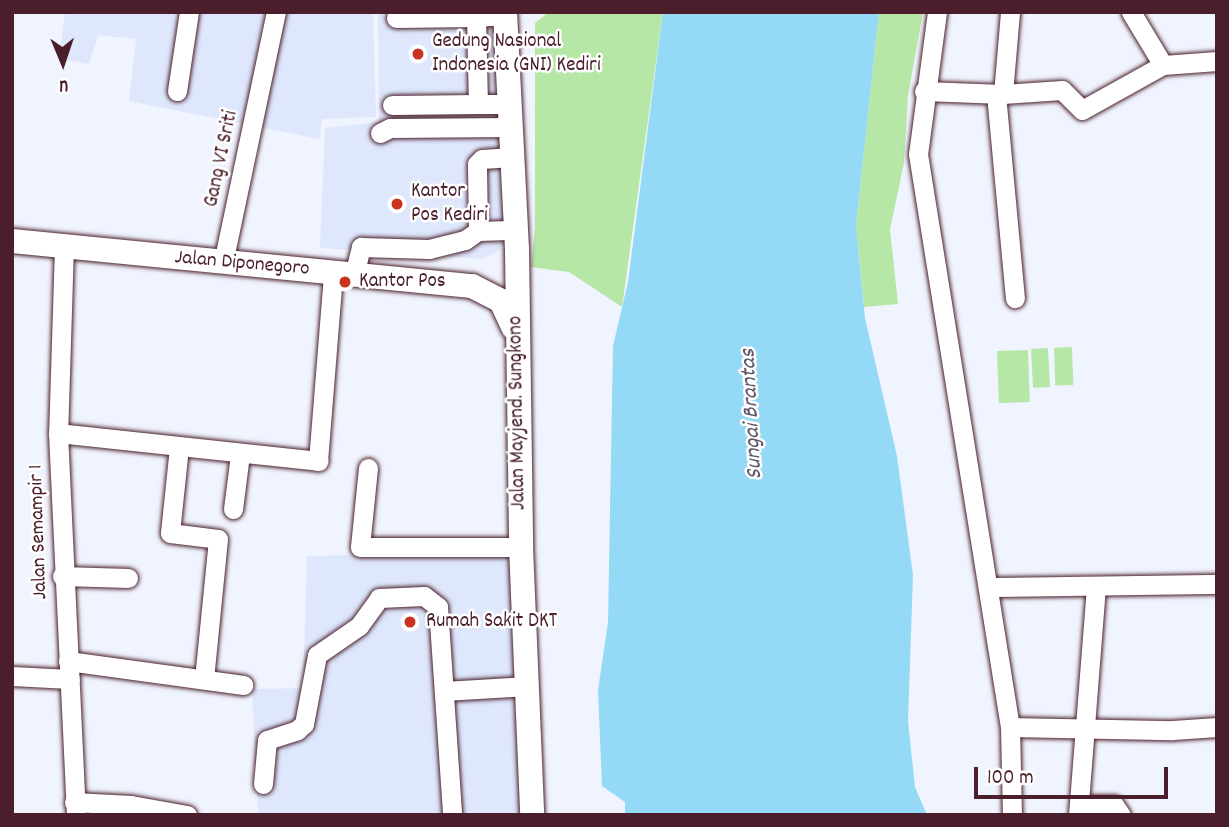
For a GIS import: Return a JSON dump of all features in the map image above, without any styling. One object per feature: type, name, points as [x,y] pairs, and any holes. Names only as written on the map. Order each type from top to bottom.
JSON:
[{"type":"main road","name":"Jalan Mayjend. Sungkono","points":[[505,13],[517,239],[516,336],[521,547],[533,815]]},
{"type":"main road","points":[[471,286],[500,273],[517,239]]},
{"type":"main road","name":"Jalan Diponegoro","points":[[12,241],[471,286],[501,301],[516,336]]},
{"type":"street","points":[[177,91],[190,12]]},
{"type":"street","name":"Gang VI Sriti","points":[[223,263],[276,12]]},
{"type":"street","points":[[937,12],[924,91],[918,154],[994,586],[1010,727],[1012,815]]},
{"type":"street","points":[[1010,12],[1000,94],[1015,298]]},
{"type":"street","points":[[1131,12],[1163,65]]},
{"type":"street","points":[[396,18],[476,17],[505,13]]},
{"type":"street","points":[[476,17],[478,104]]},
{"type":"street","points":[[924,91],[1000,94],[1062,90],[1082,110],[1163,65],[1217,61]]},
{"type":"street","points":[[392,105],[478,104],[510,115]]},
{"type":"street","points":[[380,133],[390,128],[510,115]]},
{"type":"street","points":[[478,231],[477,164],[482,159],[512,157]]},
{"type":"street","points":[[58,433],[314,462],[322,458],[344,274],[358,247],[442,247],[478,231],[517,239]]},
{"type":"street","name":"Jalan Semampir 1","points":[[64,246],[58,433],[62,576],[75,808]]},
{"type":"street","points":[[179,447],[170,533],[218,538],[204,679]]},
{"type":"street","points":[[233,509],[240,454]]},
{"type":"street","points":[[368,468],[360,547],[521,547]]},
{"type":"street","points":[[62,576],[128,578]]},
{"type":"street","points":[[994,586],[1217,584]]},
{"type":"street","points":[[1096,587],[1079,810],[1114,805],[1121,815]]},
{"type":"street","points":[[263,784],[267,740],[298,730],[304,724],[313,661],[359,626],[379,598],[424,596],[436,602],[438,666],[445,691],[452,815]]},
{"type":"street","points":[[12,676],[69,670],[204,679],[243,685]]},
{"type":"street","points":[[445,691],[527,686]]},
{"type":"street","points":[[1010,727],[1217,727]]},
{"type":"street","points":[[75,808],[131,805],[187,815]]},
{"type":"shaded area","points":[[65,12],[373,12],[376,117],[322,119],[319,139],[129,101],[136,39],[98,35],[89,64],[59,59]]},
{"type":"shaded area","points":[[378,12],[493,12],[508,236],[499,250],[483,259],[320,248],[325,128],[379,122]]},
{"type":"shaded area","name":"Rumah Sakit DKT","points":[[514,552],[520,815],[258,815],[252,689],[303,688],[307,556]]},
{"type":"green space","points":[[549,12],[663,12],[622,307],[569,272],[531,267],[535,229],[535,23]]},
{"type":"green space","points":[[879,12],[923,12],[908,95],[904,163],[890,229],[898,304],[864,307],[856,225]]},
{"type":"green space","points":[[1072,347],[1073,385],[1055,386],[1054,348]]},
{"type":"green space","points":[[1048,348],[1050,387],[1033,388],[1031,349]]},
{"type":"green space","points":[[1028,350],[1030,402],[999,403],[997,351]]},
{"type":"water","name":"Sungai Brantas","points":[[663,12],[879,12],[856,225],[865,318],[897,456],[913,575],[908,721],[915,787],[927,815],[625,815],[625,802],[602,786],[598,690],[608,622],[613,346],[628,282]]},
{"type":"place","name":"Gedung Nasional Indonesia (GNI) Kediri","points":[[418,54]]},
{"type":"place","name":"Kantor Pos Kediri","points":[[397,204]]},
{"type":"place","name":"Kantor Pos","points":[[345,282]]},
{"type":"place","name":"Rumah Sakit DKT","points":[[410,622]]}]
